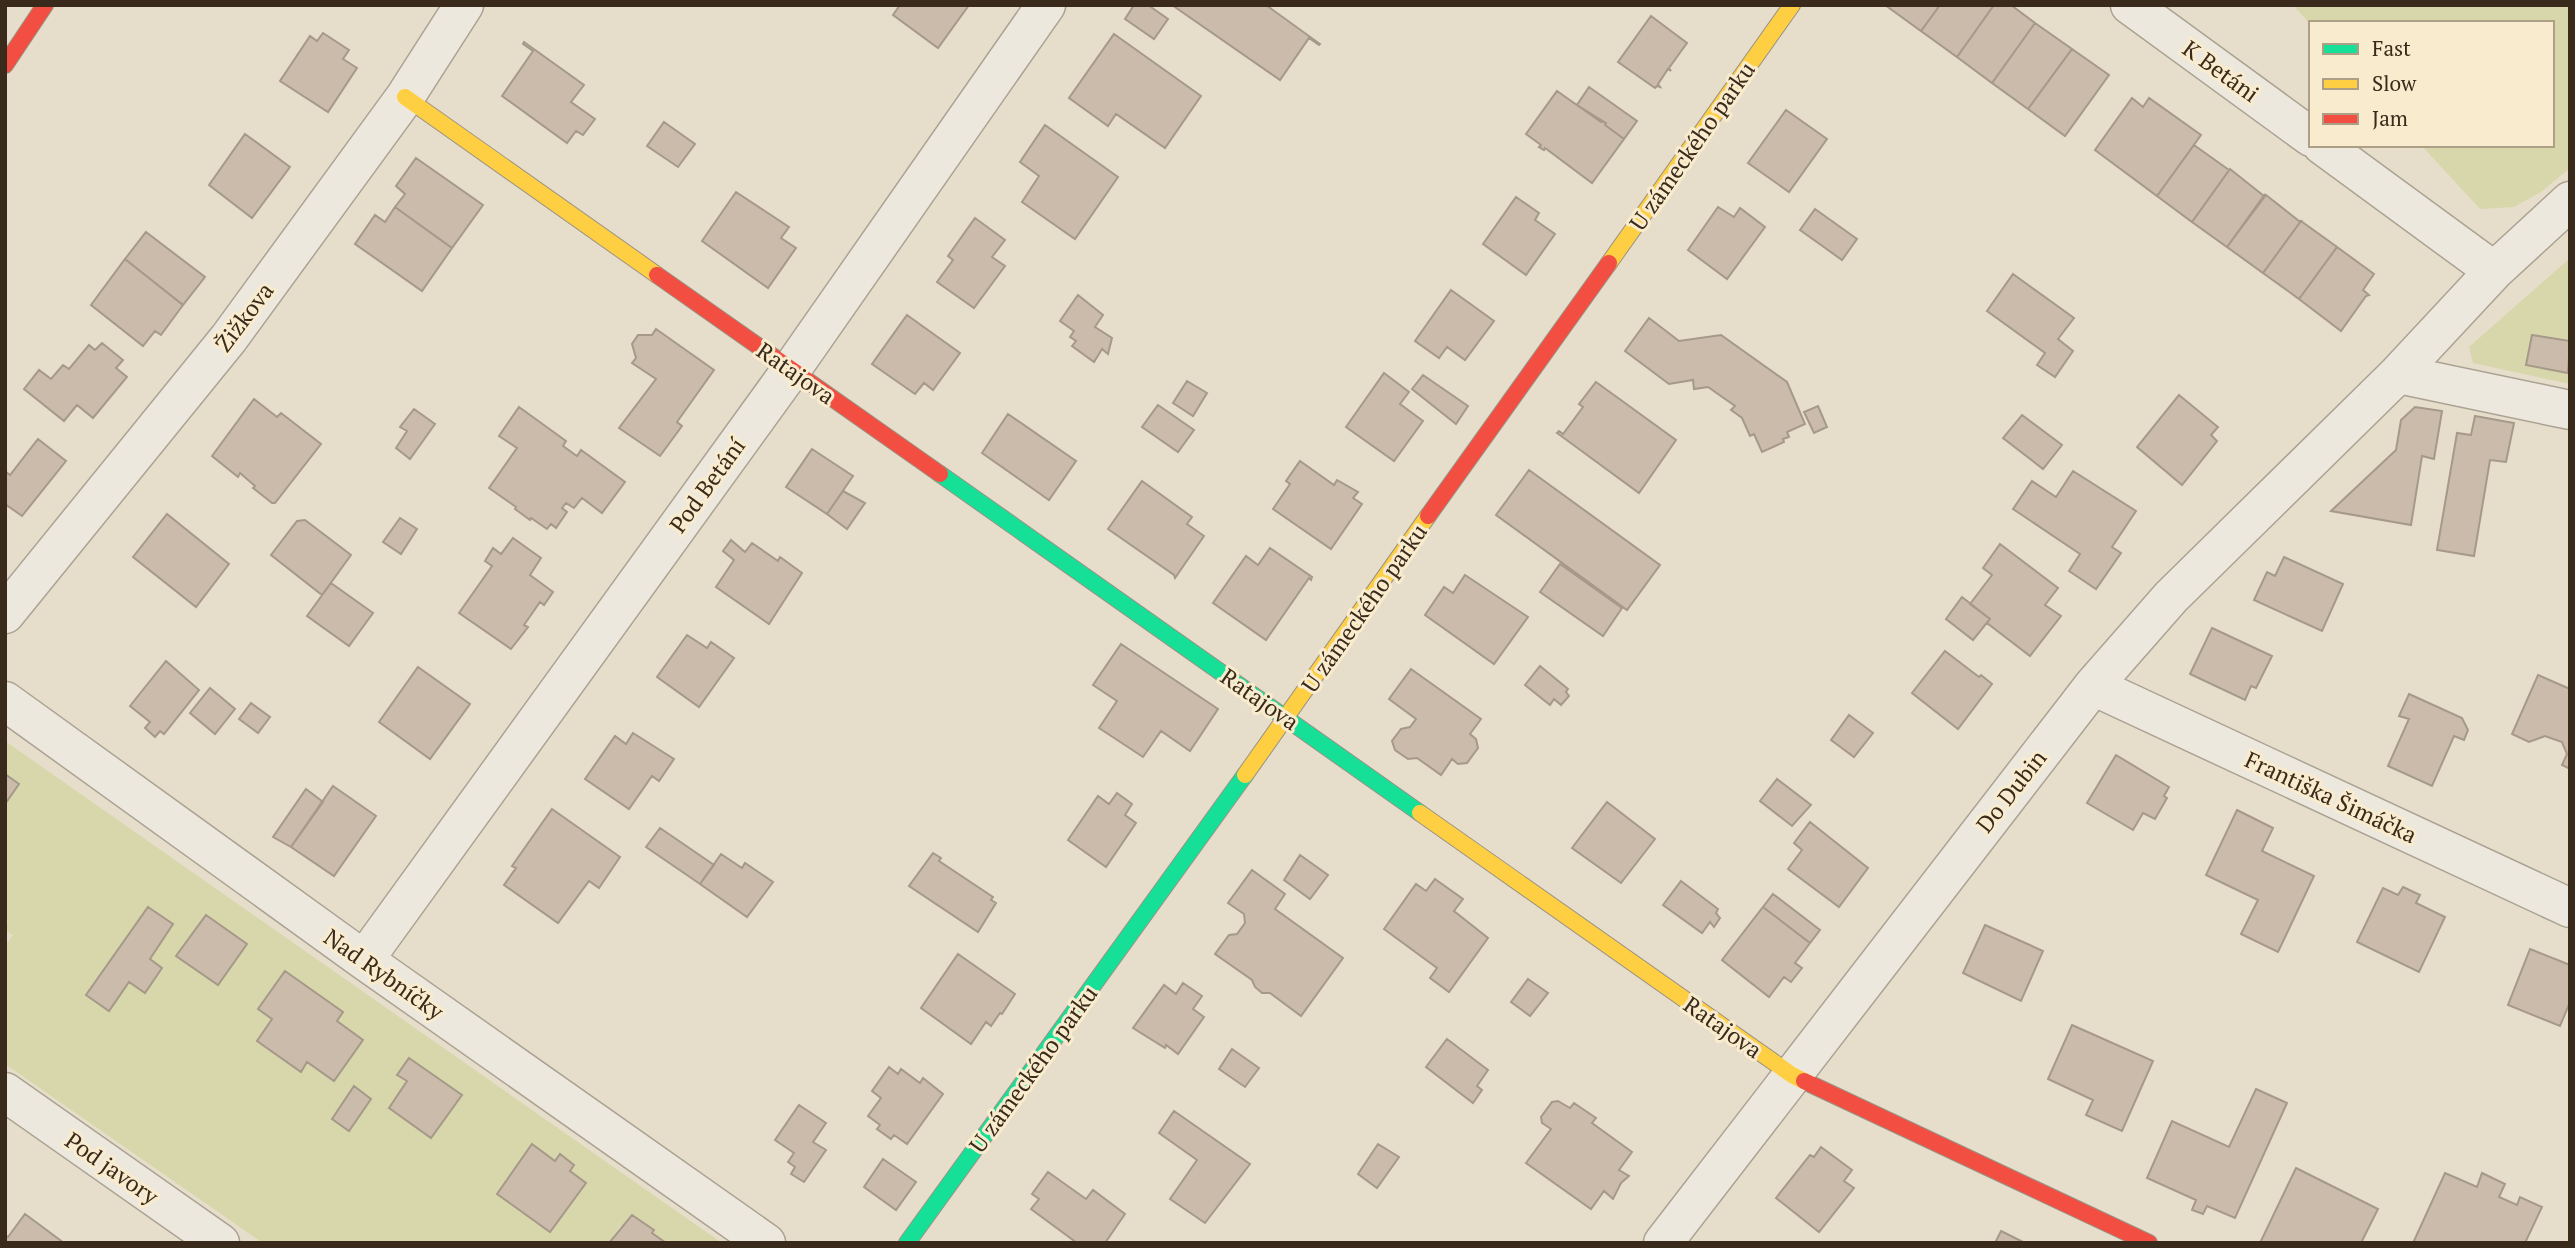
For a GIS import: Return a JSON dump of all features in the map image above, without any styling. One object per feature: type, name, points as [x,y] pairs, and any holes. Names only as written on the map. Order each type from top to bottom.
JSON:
[{"type":"street","points":[[5,65],[45,5]]},
{"type":"street","name":"Žižkova","points":[[5,614],[229,338],[405,97],[464,5]]},
{"type":"street","name":"Pod Betání","points":[[363,960],[791,370],[1046,5]]},
{"type":"street","name":"U zámeckého parku","points":[[907,1243],[1286,717],[1792,5]]},
{"type":"street","name":"K Betáni","points":[[2130,5],[2309,136]]},
{"type":"street","name":"Ratajova","points":[[405,97],[1792,1075],[2149,1243]]},
{"type":"street","points":[[2325,147],[2494,271]]},
{"type":"street","name":"Do Dubin","points":[[1663,1243],[2092,685],[2171,597],[2399,374],[2494,271],[2570,201]]},
{"type":"street","points":[[2399,374],[2570,410]]},
{"type":"street","name":"Františka Šimáčka","points":[[2092,685],[2570,908]]},
{"type":"street","name":"Nad Rybníčky","points":[[5,701],[363,960],[766,1243]]},
{"type":"street","name":"Pod javory","points":[[5,1093],[220,1243]]},
{"type":"green space","points":[[2293,5],[2570,5],[2570,168],[2541,192],[2514,207],[2480,209],[2423,147],[2554,147],[2554,21],[2309,23]]},
{"type":"green space","points":[[2570,258],[2570,341],[2532,335],[2526,365],[2568,372],[2570,364],[2570,384],[2473,363],[2469,347]]},
{"type":"green space","points":[[5,741],[722,1243],[673,1243],[668,1240],[666,1243],[632,1215],[623,1227],[620,1226],[609,1243],[263,1243],[5,1064],[5,946],[13,935],[5,930],[8,921],[5,919],[5,804],[19,784],[5,774]],"holes":[[[148,907],[173,925],[150,959],[162,968],[129,982],[109,1011]],[[286,972],[343,1012],[337,1021],[333,1080],[307,1062],[300,1071],[257,1041],[272,1019],[258,1009]],[[409,1058],[461,1095],[407,1081],[397,1075]],[[354,1087],[371,1099],[349,1131],[332,1118]],[[532,1145],[555,1161],[561,1154],[574,1165],[570,1171],[586,1183],[550,1232],[497,1194]]]},
{"type":"building","points":[[900,5],[969,5],[938,48],[893,15]]},
{"type":"building","points":[[1134,5],[1148,5],[1168,19],[1154,39],[1125,19]]},
{"type":"building","points":[[1172,5],[1266,5],[1320,44],[1309,38],[1280,80]]},
{"type":"building","points":[[1885,5],[1940,5],[1921,31]]},
{"type":"building","points":[[1940,5],[1994,5],[1957,57],[1921,31]]},
{"type":"building","points":[[1994,5],[2011,5],[2035,23],[1992,83],[1957,57]]},
{"type":"building","points":[[1651,16],[1687,43],[1669,68],[1671,71],[1668,69],[1658,84],[1660,87],[1655,88],[1618,62]]},
{"type":"building","points":[[2035,23],[2072,49],[2028,109],[1992,83]]},
{"type":"building","points":[[323,33],[349,50],[343,59],[357,68],[328,112],[280,81],[310,36],[317,41]]},
{"type":"building","points":[[1114,34],[1201,96],[1165,148],[1116,114],[1108,126],[1069,98]]},
{"type":"building","points":[[524,42],[584,85],[571,102],[595,119],[583,135],[576,131],[567,143],[502,96],[533,51],[523,44]]},
{"type":"building","points":[[2072,49],[2109,75],[2065,136],[2028,109]]},
{"type":"building","points":[[1589,87],[1637,121],[1624,139],[1605,125],[1606,123],[1577,105]]},
{"type":"building","points":[[1557,91],[1606,123],[1605,125],[1624,139],[1592,183],[1545,148],[1544,150],[1539,147],[1541,145],[1526,134]]},
{"type":"building","points":[[2132,98],[2143,107],[2149,98],[2201,135],[2157,196],[2095,150]]},
{"type":"building","points":[[1786,110],[1827,139],[1789,192],[1748,163]]},
{"type":"building","points":[[664,122],[695,144],[678,167],[647,146]]},
{"type":"building","points":[[1045,125],[1118,177],[1075,239],[1022,202],[1039,176],[1020,162]]},
{"type":"building","points":[[245,134],[290,167],[252,218],[209,185]]},
{"type":"building","points":[[2194,145],[2230,169],[2192,222],[2157,196]]},
{"type":"building","points":[[416,158],[483,205],[452,248],[395,207],[405,194],[396,186]]},
{"type":"building","points":[[2230,169],[2264,196],[2227,247],[2192,222]]},
{"type":"building","points":[[736,192],[789,227],[781,238],[796,248],[768,288],[702,241]]},
{"type":"building","points":[[2266,195],[2301,221],[2263,273],[2227,247]]},
{"type":"building","points":[[1516,197],[1539,213],[1535,220],[1555,234],[1526,275],[1483,244]]},
{"type":"building","points":[[395,207],[452,248],[422,291],[355,244],[375,215],[385,222]]},
{"type":"building","points":[[1718,207],[1734,217],[1740,208],[1765,227],[1727,279],[1688,250]]},
{"type":"building","points":[[1815,209],[1857,239],[1842,260],[1800,230]]},
{"type":"building","points":[[975,218],[1005,240],[992,257],[1005,266],[974,308],[937,282],[953,260],[948,256]]},
{"type":"building","points":[[2301,221],[2337,247],[2299,299],[2263,273]]},
{"type":"building","points":[[146,232],[205,277],[183,305],[125,259]]},
{"type":"building","points":[[2337,247],[2374,274],[2363,290],[2369,295],[2341,331],[2299,299]]},
{"type":"building","points":[[125,259],[183,305],[161,335],[155,331],[143,346],[91,305]]},
{"type":"building","points":[[2013,274],[2074,318],[2058,339],[2073,351],[2055,377],[2037,365],[2045,353],[1987,311]]},
{"type":"building","points":[[1451,290],[1494,321],[1465,360],[1447,347],[1439,358],[1415,341]]},
{"type":"building","points":[[1078,295],[1103,315],[1095,327],[1112,338],[1108,354],[1102,349],[1094,362],[1072,346],[1076,341],[1070,337],[1074,331],[1060,321]]},
{"type":"building","points":[[907,315],[960,353],[933,390],[924,383],[915,394],[872,364]]},
{"type":"building","points":[[1649,318],[1679,341],[1721,335],[1787,382],[1805,424],[1787,432],[1789,437],[1783,439],[1784,442],[1762,452],[1754,434],[1750,436],[1742,418],[1731,410],[1735,406],[1708,387],[1694,389],[1693,380],[1669,384],[1625,351]]},
{"type":"building","points":[[656,329],[714,370],[677,422],[682,426],[660,456],[619,428],[656,379],[632,363],[636,358],[632,344],[638,335],[652,335]]},
{"type":"building","points":[[2532,335],[2570,341],[2568,373],[2526,365]]},
{"type":"building","points":[[102,343],[123,360],[116,368],[127,377],[93,418],[77,405],[64,421],[24,389],[39,370],[51,379],[63,365],[69,369],[89,345],[95,350]]},
{"type":"building","points":[[1384,373],[1409,392],[1400,404],[1423,421],[1394,461],[1346,427]]},
{"type":"building","points":[[1423,375],[1468,406],[1456,424],[1412,389]]},
{"type":"building","points":[[1187,381],[1207,393],[1193,416],[1173,403]]},
{"type":"building","points":[[1596,382],[1676,440],[1639,493],[1557,433],[1559,431],[1563,434],[1583,407],[1579,404]]},
{"type":"building","points":[[2179,395],[2218,427],[2211,435],[2217,441],[2182,485],[2137,447]]},
{"type":"building","points":[[254,399],[277,417],[281,413],[321,444],[275,503],[253,488],[255,486],[240,473],[238,477],[212,456]]},
{"type":"building","points":[[1158,405],[1194,430],[1178,452],[1142,427]]},
{"type":"building","points":[[1818,406],[1827,427],[1814,433],[1804,412]]},
{"type":"building","points":[[519,407],[566,441],[563,446],[577,456],[581,450],[625,482],[602,513],[582,498],[574,508],[566,503],[562,508],[567,512],[556,528],[551,524],[547,529],[531,518],[530,520],[489,488],[517,448],[499,436]]},
{"type":"building","points":[[2415,407],[2442,411],[2434,459],[2422,456],[2411,525],[2331,511],[2396,450],[2401,420]]},
{"type":"building","points":[[414,409],[435,424],[410,459],[396,448],[407,431],[400,427]]},
{"type":"building","points":[[1008,414],[1076,461],[1049,500],[982,453]]},
{"type":"building","points":[[2022,415],[2062,445],[2043,469],[2003,438]]},
{"type":"building","points":[[2475,416],[2514,423],[2506,462],[2490,460],[2474,556],[2437,550],[2457,433],[2471,435]]},
{"type":"building","points":[[38,439],[66,461],[22,516],[5,504],[5,471],[10,475]]},
{"type":"building","points":[[812,449],[853,476],[827,514],[786,487]]},
{"type":"building","points":[[1300,461],[1334,485],[1337,480],[1358,492],[1353,498],[1362,504],[1331,549],[1273,509],[1290,484],[1286,481]]},
{"type":"building","points":[[1529,470],[1660,565],[1627,610],[1496,515]]},
{"type":"building","points":[[2073,471],[2136,511],[2112,547],[2121,553],[2096,589],[2069,571],[2080,554],[2013,509],[2032,481],[2056,497]]},
{"type":"building","points":[[1142,481],[1192,517],[1187,524],[1204,536],[1175,578],[1108,529]]},
{"type":"building","points":[[843,491],[865,503],[847,529],[827,514]]},
{"type":"building","points":[[167,514],[229,564],[196,607],[133,557]]},
{"type":"building","points":[[400,518],[417,529],[401,554],[383,542]]},
{"type":"building","points":[[305,520],[351,555],[322,595],[271,555],[297,521]]},
{"type":"building","points":[[513,538],[541,558],[530,575],[553,592],[544,605],[540,602],[524,625],[528,627],[511,649],[459,613],[492,566],[485,561],[493,548],[501,554]]},
{"type":"building","points":[[731,540],[745,552],[752,543],[778,561],[780,557],[802,573],[769,624],[716,587],[734,560],[723,551]]},
{"type":"building","points":[[2000,544],[2058,588],[2045,605],[2061,616],[2030,656],[1987,623],[1990,619],[1970,604],[1992,575],[1983,568]]},
{"type":"building","points":[[1270,548],[1312,577],[1266,640],[1213,603],[1246,556],[1258,565]]},
{"type":"building","points":[[2284,557],[2343,584],[2322,631],[2254,600],[2267,572],[2275,576]]},
{"type":"building","points":[[1560,564],[1622,608],[1603,636],[1540,592]]},
{"type":"building","points":[[1465,575],[1528,617],[1494,664],[1425,615],[1444,587],[1453,593]]},
{"type":"building","points":[[331,583],[373,613],[349,646],[307,616]]},
{"type":"building","points":[[1962,597],[1990,619],[1973,640],[1946,619]]},
{"type":"building","points":[[2212,628],[2272,656],[2256,688],[2251,686],[2245,700],[2190,674]]},
{"type":"building","points":[[687,635],[707,648],[711,642],[734,658],[699,707],[657,677]]},
{"type":"building","points":[[1121,644],[1218,709],[1190,751],[1161,731],[1143,757],[1099,728],[1117,701],[1093,685]]},
{"type":"building","points":[[1945,651],[1992,684],[1958,729],[1912,693]]},
{"type":"building","points":[[166,661],[199,690],[164,734],[160,731],[155,737],[145,728],[150,722],[130,706]]},
{"type":"building","points":[[1540,666],[1568,689],[1566,692],[1569,696],[1561,705],[1554,699],[1550,705],[1525,685]]},
{"type":"building","points":[[418,667],[470,704],[430,759],[379,722]]},
{"type":"building","points":[[1411,669],[1481,719],[1470,734],[1476,739],[1478,748],[1467,763],[1458,764],[1452,759],[1441,775],[1417,758],[1408,759],[1395,750],[1392,741],[1401,729],[1410,727],[1416,719],[1389,699]]},
{"type":"building","points":[[2538,675],[2570,689],[2570,769],[2562,765],[2567,754],[2562,742],[2545,736],[2529,742],[2512,734]]},
{"type":"building","points":[[210,688],[235,709],[215,734],[190,713]]},
{"type":"building","points":[[2409,694],[2462,718],[2468,730],[2464,740],[2454,736],[2432,786],[2388,766],[2409,719],[2399,716]]},
{"type":"building","points":[[251,703],[270,717],[258,733],[239,719]]},
{"type":"building","points":[[1849,715],[1873,733],[1854,757],[1831,740]]},
{"type":"building","points":[[633,733],[674,759],[659,781],[652,776],[629,809],[585,779],[615,736],[626,744]]},
{"type":"building","points":[[2116,755],[2169,787],[2164,796],[2167,798],[2155,819],[2143,813],[2133,830],[2087,803]]},
{"type":"building","points":[[5,774],[19,784],[5,804]]},
{"type":"building","points":[[1777,779],[1811,805],[1792,826],[1760,801]]},
{"type":"building","points":[[333,786],[376,816],[334,876],[291,847]]},
{"type":"building","points":[[306,789],[323,802],[291,847],[273,837]]},
{"type":"building","points":[[1117,793],[1132,804],[1125,815],[1136,823],[1106,867],[1068,840],[1098,796],[1109,804]]},
{"type":"building","points":[[1607,802],[1655,839],[1621,883],[1572,848]]},
{"type":"building","points":[[552,809],[620,857],[599,888],[589,881],[558,923],[504,885],[516,868],[512,866]]},
{"type":"building","points":[[2237,810],[2273,828],[2262,851],[2314,876],[2278,952],[2241,934],[2258,900],[2206,875]]},
{"type":"building","points":[[1810,822],[1868,868],[1839,907],[1788,869],[1802,850],[1794,843]]},
{"type":"building","points":[[660,828],[714,865],[700,884],[646,847]]},
{"type":"building","points":[[933,853],[941,858],[939,861],[993,897],[991,900],[996,903],[978,932],[909,886]]},
{"type":"building","points":[[721,854],[742,868],[745,863],[773,882],[747,917],[700,884]]},
{"type":"building","points":[[1300,855],[1328,875],[1310,899],[1284,880]]},
{"type":"building","points":[[1252,870],[1285,894],[1275,909],[1343,958],[1301,1016],[1270,993],[1262,993],[1252,980],[1215,954],[1229,935],[1237,934],[1245,923],[1244,914],[1228,903]]},
{"type":"building","points":[[1435,879],[1463,899],[1454,911],[1488,938],[1449,992],[1430,978],[1437,968],[1384,929],[1416,884],[1426,891]]},
{"type":"building","points":[[1681,881],[1718,909],[1716,913],[1720,918],[1714,927],[1710,922],[1702,933],[1663,905]]},
{"type":"building","points":[[2403,887],[2420,895],[2416,903],[2445,917],[2419,972],[2357,942],[2383,888],[2398,895]]},
{"type":"building","points":[[1773,894],[1820,930],[1810,943],[1763,907]]},
{"type":"building","points":[[148,907],[173,924],[150,959],[162,968],[145,993],[129,982],[109,1011],[86,995]]},
{"type":"building","points":[[1763,907],[1810,943],[1795,963],[1802,968],[1791,982],[1784,977],[1769,997],[1722,960]]},
{"type":"building","points":[[206,915],[247,944],[218,985],[176,956]]},
{"type":"building","points":[[1985,925],[2043,951],[2021,1001],[1963,973]]},
{"type":"building","points":[[2530,949],[2570,965],[2570,1002],[2560,1026],[2508,1005]]},
{"type":"building","points":[[958,954],[1015,994],[1002,1014],[1000,1013],[991,1026],[986,1022],[971,1044],[921,1008]]},
{"type":"building","points":[[285,971],[343,1012],[337,1021],[363,1040],[334,1081],[307,1062],[301,1072],[257,1041],[272,1019],[258,1009]]},
{"type":"building","points":[[1528,979],[1548,993],[1530,1016],[1511,1002]]},
{"type":"building","points":[[1183,983],[1202,996],[1193,1009],[1204,1017],[1178,1054],[1133,1028],[1164,985],[1176,994]]},
{"type":"building","points":[[2072,1025],[2153,1061],[2122,1131],[2086,1115],[2093,1100],[2048,1079]]},
{"type":"building","points":[[1447,1039],[1488,1070],[1477,1086],[1482,1090],[1473,1103],[1426,1067]]},
{"type":"building","points":[[1232,1049],[1259,1068],[1245,1087],[1219,1069]]},
{"type":"building","points":[[409,1058],[462,1095],[431,1138],[389,1108],[407,1081],[397,1075]]},
{"type":"building","points":[[889,1067],[898,1074],[901,1069],[920,1083],[923,1078],[943,1094],[907,1144],[894,1135],[891,1139],[877,1129],[880,1125],[868,1116],[881,1098],[872,1091]]},
{"type":"building","points":[[354,1086],[371,1099],[349,1131],[332,1119]]},
{"type":"building","points":[[2256,1089],[2287,1103],[2235,1218],[2207,1206],[2203,1214],[2192,1210],[2196,1200],[2147,1178],[2172,1121],[2229,1147]]},
{"type":"building","points":[[1558,1101],[1570,1108],[1574,1103],[1596,1118],[1592,1123],[1632,1152],[1619,1170],[1629,1176],[1621,1183],[1613,1199],[1604,1191],[1591,1209],[1526,1163],[1551,1129],[1542,1123],[1541,1117],[1552,1102]]},
{"type":"building","points":[[799,1105],[826,1123],[813,1142],[826,1150],[804,1182],[791,1174],[795,1167],[788,1162],[794,1153],[775,1140]]},
{"type":"building","points":[[1174,1111],[1250,1164],[1205,1223],[1170,1199],[1197,1160],[1159,1133]]},
{"type":"building","points":[[532,1144],[555,1161],[560,1154],[574,1165],[570,1171],[586,1183],[550,1232],[497,1194]]},
{"type":"building","points":[[1378,1144],[1399,1157],[1377,1188],[1358,1174]]},
{"type":"building","points":[[1821,1147],[1852,1170],[1844,1181],[1854,1188],[1819,1232],[1776,1198],[1810,1155],[1814,1157]]},
{"type":"building","points":[[883,1159],[916,1182],[896,1210],[864,1187]]},
{"type":"building","points":[[2296,1168],[2378,1209],[2361,1243],[2260,1243]]},
{"type":"building","points":[[1048,1172],[1086,1199],[1093,1190],[1125,1214],[1105,1243],[1077,1243],[1031,1209],[1039,1199],[1032,1194]]},
{"type":"building","points":[[2445,1173],[2477,1187],[2482,1173],[2505,1184],[2499,1197],[2517,1205],[2520,1197],[2542,1207],[2525,1243],[2413,1243]]},
{"type":"building","points":[[25,1214],[64,1243],[5,1243],[5,1235],[8,1237]]},
{"type":"building","points":[[632,1215],[654,1230],[652,1233],[666,1243],[609,1243]]},
{"type":"building","points":[[2001,1231],[2025,1243],[1995,1243]]},
{"type":"traffic: fast","points":[[940,474],[1420,813]]},
{"type":"traffic: fast","points":[[907,1243],[1245,775]]},
{"type":"traffic: slow","points":[[1609,263],[1792,5]]},
{"type":"traffic: slow","points":[[405,97],[657,275]]},
{"type":"traffic: slow","points":[[1245,775],[1428,516]]},
{"type":"traffic: slow","points":[[1420,813],[1804,1081]]},
{"type":"traffic: jam","points":[[5,65],[45,5]]},
{"type":"traffic: jam","points":[[1428,516],[1609,263]]},
{"type":"traffic: jam","points":[[657,275],[940,474]]},
{"type":"traffic: jam","points":[[1804,1081],[2149,1243]]}]
